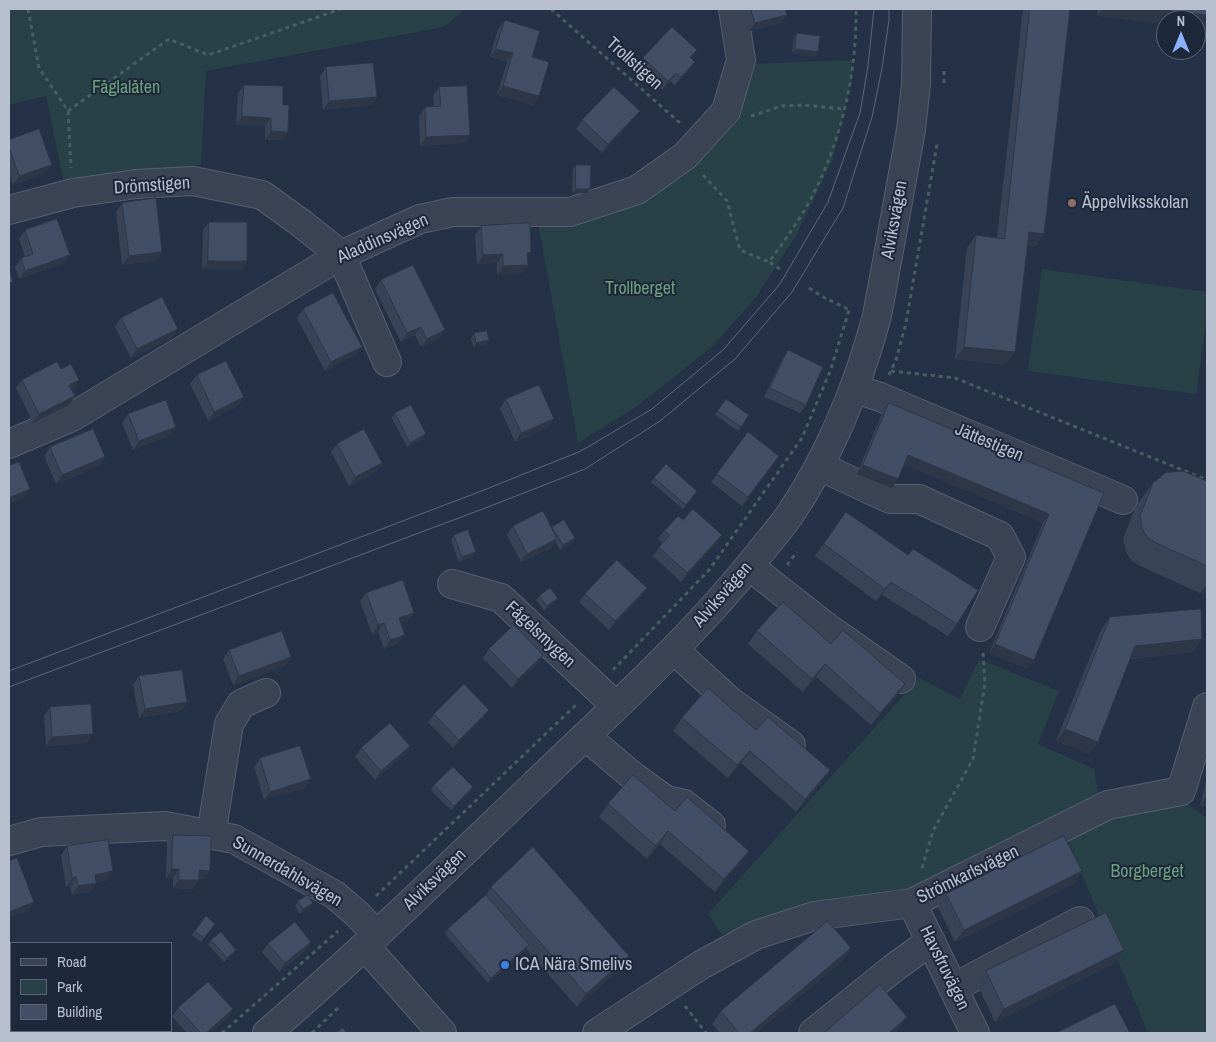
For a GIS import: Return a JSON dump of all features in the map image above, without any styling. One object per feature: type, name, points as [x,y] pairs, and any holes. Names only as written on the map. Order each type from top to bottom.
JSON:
[{"type":"street","name":"Aladdinsvägen","points":[[9,444],[72,417],[341,255],[420,219],[453,212],[570,212],[637,190],[692,148],[726,111],[741,60],[733,9]]},
{"type":"street","name":"Alviksvägen","points":[[267,1033],[329,980],[674,650],[737,582],[790,514],[819,466],[843,416],[877,316],[911,130],[916,84],[917,9]]},
{"type":"street","name":"Drömstigen","points":[[9,210],[73,194],[136,184],[193,181],[262,195],[341,255],[387,362]]},
{"type":"street","name":"Jättestigen","points":[[854,388],[880,397],[1123,500]]},
{"type":"street","points":[[819,466],[890,499],[919,499],[1000,536],[1011,557],[980,627]]},
{"type":"street","points":[[749,566],[828,628],[901,679]]},
{"type":"street","name":"Fågelsmygen","points":[[452,584],[501,598],[616,706]]},
{"type":"street","points":[[674,650],[731,702],[812,762]]},
{"type":"street","points":[[211,835],[229,724],[241,704],[266,693]]},
{"type":"street","name":"Strömkarlsvägen","points":[[597,1033],[701,965],[756,935],[814,916],[912,903],[1108,805],[1181,791],[1207,707]]},
{"type":"street","points":[[585,736],[634,777],[666,800],[684,804],[730,841]]},
{"type":"street","name":"Sunnerdahlsvägen","points":[[9,841],[41,832],[165,826],[234,839],[334,895],[357,914],[371,940],[442,1033]]},
{"type":"street","name":"Havsfruvägen","points":[[912,903],[953,988],[969,1031]]},
{"type":"street","points":[[953,988],[1080,922]]},
{"type":"street","points":[[813,1033],[895,967],[931,941]]},
{"type":"path","points":[[28,9],[40,68],[68,111],[73,194]]},
{"type":"path","points":[[68,111],[169,40],[208,55],[341,9]]},
{"type":"path","name":"Trollstigen","points":[[551,9],[692,148],[727,201],[740,250],[770,262]]},
{"type":"path","points":[[780,269],[770,262],[804,210],[828,162],[844,110],[853,62],[856,9]]},
{"type":"path","points":[[749,116],[782,106],[802,105],[844,110]]},
{"type":"path","points":[[808,288],[849,310],[858,312]]},
{"type":"path","points":[[891,371],[955,378],[1207,480]]},
{"type":"path","points":[[912,903],[933,831],[973,760],[985,683],[980,627]]},
{"type":"path","points":[[669,985],[706,1033]]},
{"type":"path","points":[[312,1033],[338,1008]]},
{"type":"green space","name":"Fåglalåten","points":[[9,9],[465,9],[444,27],[206,71],[201,165],[97,177],[64,183],[46,96],[9,105]]},
{"type":"green space","name":"Trollberget","points":[[852,60],[852,81],[832,161],[798,232],[757,296],[712,347],[636,407],[578,443],[538,223],[572,220],[673,183],[730,119],[750,64]]},
{"type":"green space","points":[[1042,269],[1207,292],[1207,315],[1196,394],[1028,371]]},
{"type":"green space","points":[[979,659],[1059,691],[1038,744],[1094,769],[1099,797],[902,893],[818,901],[722,935],[708,914],[919,678],[960,699]]},
{"type":"green space","name":"Borgberget","points":[[1187,804],[1207,818],[1207,1033],[1148,1033],[1067,839],[1114,815]]},
{"type":"building","points":[[751,9],[785,9],[787,15],[755,23]]},
{"type":"building","points":[[1030,9],[1070,9],[1044,234],[1029,232],[1015,352],[964,347],[976,235],[1004,239]]},
{"type":"building","points":[[1153,9],[1207,9],[1207,15],[1206,10]]},
{"type":"building","points":[[505,20],[540,31],[532,57],[549,62],[539,96],[503,86],[513,53],[496,49]]},
{"type":"building","points":[[672,27],[697,50],[690,57],[695,62],[681,77],[676,73],[668,81],[643,58]]},
{"type":"building","points":[[797,33],[820,36],[818,52],[795,49]]},
{"type":"building","points":[[373,63],[377,97],[329,101],[326,67]]},
{"type":"building","points":[[244,85],[283,86],[283,105],[289,105],[288,132],[271,131],[271,118],[242,116]]},
{"type":"building","points":[[467,86],[470,135],[426,137],[425,107],[441,106],[439,87]]},
{"type":"building","points":[[614,87],[640,111],[608,144],[582,120]]},
{"type":"building","points":[[39,129],[52,165],[19,176],[9,147],[9,140]]},
{"type":"building","points":[[576,165],[591,165],[590,189],[576,189]]},
{"type":"building","points":[[156,198],[162,252],[129,256],[122,203]]},
{"type":"building","points":[[57,219],[70,255],[25,271],[21,258],[33,254],[25,230]]},
{"type":"building","points":[[209,222],[247,222],[247,261],[208,261]]},
{"type":"building","points":[[530,223],[531,252],[527,253],[528,265],[503,266],[503,254],[483,255],[481,226]]},
{"type":"building","points":[[413,265],[445,330],[427,339],[421,327],[407,333],[381,280]]},
{"type":"building","points":[[9,268],[13,282],[9,283]]},
{"type":"building","points":[[333,293],[362,347],[331,362],[303,309]]},
{"type":"building","points":[[162,297],[178,329],[137,349],[121,318]]},
{"type":"building","points":[[487,331],[489,340],[476,343],[474,333]]},
{"type":"building","points":[[788,350],[823,367],[806,405],[770,388]]},
{"type":"building","points":[[226,361],[244,397],[214,412],[197,375]]},
{"type":"building","points":[[57,362],[61,369],[71,364],[79,380],[69,385],[75,396],[39,414],[22,380]]},
{"type":"building","points":[[539,385],[554,419],[521,433],[506,399]]},
{"type":"building","points":[[726,399],[749,415],[741,427],[718,411]]},
{"type":"building","points":[[166,400],[176,427],[139,441],[128,414]]},
{"type":"building","points":[[889,403],[1104,493],[1034,660],[995,644],[1049,514],[908,455],[898,479],[863,465]]},
{"type":"building","points":[[411,405],[426,434],[410,443],[395,413]]},
{"type":"building","points":[[93,429],[105,457],[62,475],[50,447]]},
{"type":"building","points":[[364,429],[382,463],[355,477],[337,444]]},
{"type":"building","points":[[748,432],[779,456],[748,497],[717,474]]},
{"type":"building","points":[[19,462],[30,489],[9,498],[9,466]]},
{"type":"building","points":[[666,464],[697,491],[686,505],[654,478]]},
{"type":"building","points":[[1183,471],[1207,481],[1207,566],[1156,543],[1146,536],[1142,528],[1140,516],[1153,483],[1165,473]]},
{"type":"building","points":[[693,509],[722,535],[687,573],[659,547],[670,535],[664,531],[678,516],[683,520]]},
{"type":"building","points":[[543,511],[557,539],[527,554],[513,526]]},
{"type":"building","points":[[846,512],[908,555],[913,549],[978,590],[957,624],[891,582],[885,589],[824,544]]},
{"type":"building","points":[[564,520],[575,538],[563,545],[552,527]]},
{"type":"building","points":[[468,530],[476,552],[462,557],[454,535]]},
{"type":"building","points":[[617,560],[647,588],[615,621],[585,594]]},
{"type":"building","points":[[403,580],[414,613],[399,618],[405,635],[390,640],[384,623],[378,625],[366,593]]},
{"type":"building","points":[[550,588],[558,598],[547,606],[539,596]]},
{"type":"building","points":[[783,602],[831,644],[843,630],[905,684],[880,713],[825,664],[812,679],[757,631]]},
{"type":"building","points":[[1201,609],[1202,639],[1135,646],[1098,742],[1065,729],[1110,617]]},
{"type":"building","points":[[514,625],[543,655],[518,679],[489,649]]},
{"type":"building","points":[[282,631],[291,657],[239,676],[229,650]]},
{"type":"building","points":[[182,670],[187,702],[145,709],[139,676]]},
{"type":"building","points":[[464,684],[489,710],[459,740],[434,714]]},
{"type":"building","points":[[708,688],[756,730],[768,717],[830,770],[805,799],[750,751],[737,765],[682,718]]},
{"type":"building","points":[[91,704],[93,734],[52,737],[50,707]]},
{"type":"building","points":[[390,723],[410,746],[381,771],[361,748]]},
{"type":"building","points":[[300,746],[311,779],[270,792],[260,758]]},
{"type":"building","points":[[453,767],[473,787],[454,806],[434,785]]},
{"type":"building","points":[[633,775],[675,811],[687,797],[749,851],[724,879],[668,831],[656,846],[608,804]]},
{"type":"building","points":[[173,835],[211,836],[210,871],[199,870],[199,880],[179,880],[179,869],[172,869]]},
{"type":"building","points":[[1064,836],[1082,871],[964,930],[946,894]]},
{"type":"building","points":[[108,840],[113,871],[95,875],[96,883],[78,886],[76,877],[72,878],[67,846]]},
{"type":"building","points":[[533,847],[629,956],[586,994],[491,887]]},
{"type":"building","points":[[17,858],[34,902],[9,912],[9,861]]},
{"type":"building","points":[[308,895],[313,903],[303,909],[298,901]]},
{"type":"building","points":[[486,895],[529,945],[491,978],[448,929]]},
{"type":"building","points":[[1106,913],[1124,950],[1004,1009],[986,971]]},
{"type":"building","points":[[206,916],[215,924],[204,938],[195,931]]},
{"type":"building","points":[[828,921],[851,948],[750,1033],[739,1033],[721,1011]]},
{"type":"building","points":[[295,922],[311,942],[285,963],[268,944]]},
{"type":"building","points":[[221,932],[236,950],[227,958],[211,940]]},
{"type":"building","points":[[208,982],[233,1009],[206,1033],[201,1033],[178,1008]]},
{"type":"building","points":[[880,985],[907,1017],[889,1033],[824,1033]]},
{"type":"building","points":[[1115,1004],[1130,1033],[1056,1033]]},
{"type":"building","points":[[343,1028],[347,1033],[336,1033]]},
{"type":"tram line","points":[[9,671],[484,490],[581,451],[652,409],[723,350],[780,284],[828,202],[860,113],[868,66],[874,9]]},
{"type":"tram line","points":[[9,687],[585,469],[660,421],[735,359],[792,292],[843,208],[872,117],[882,68],[889,9]]},
{"type":"place","name":"Äppelviksskolan","points":[[1072,203]]},
{"type":"place","name":"ICA Nära Smelivs","points":[[505,965]]}]
